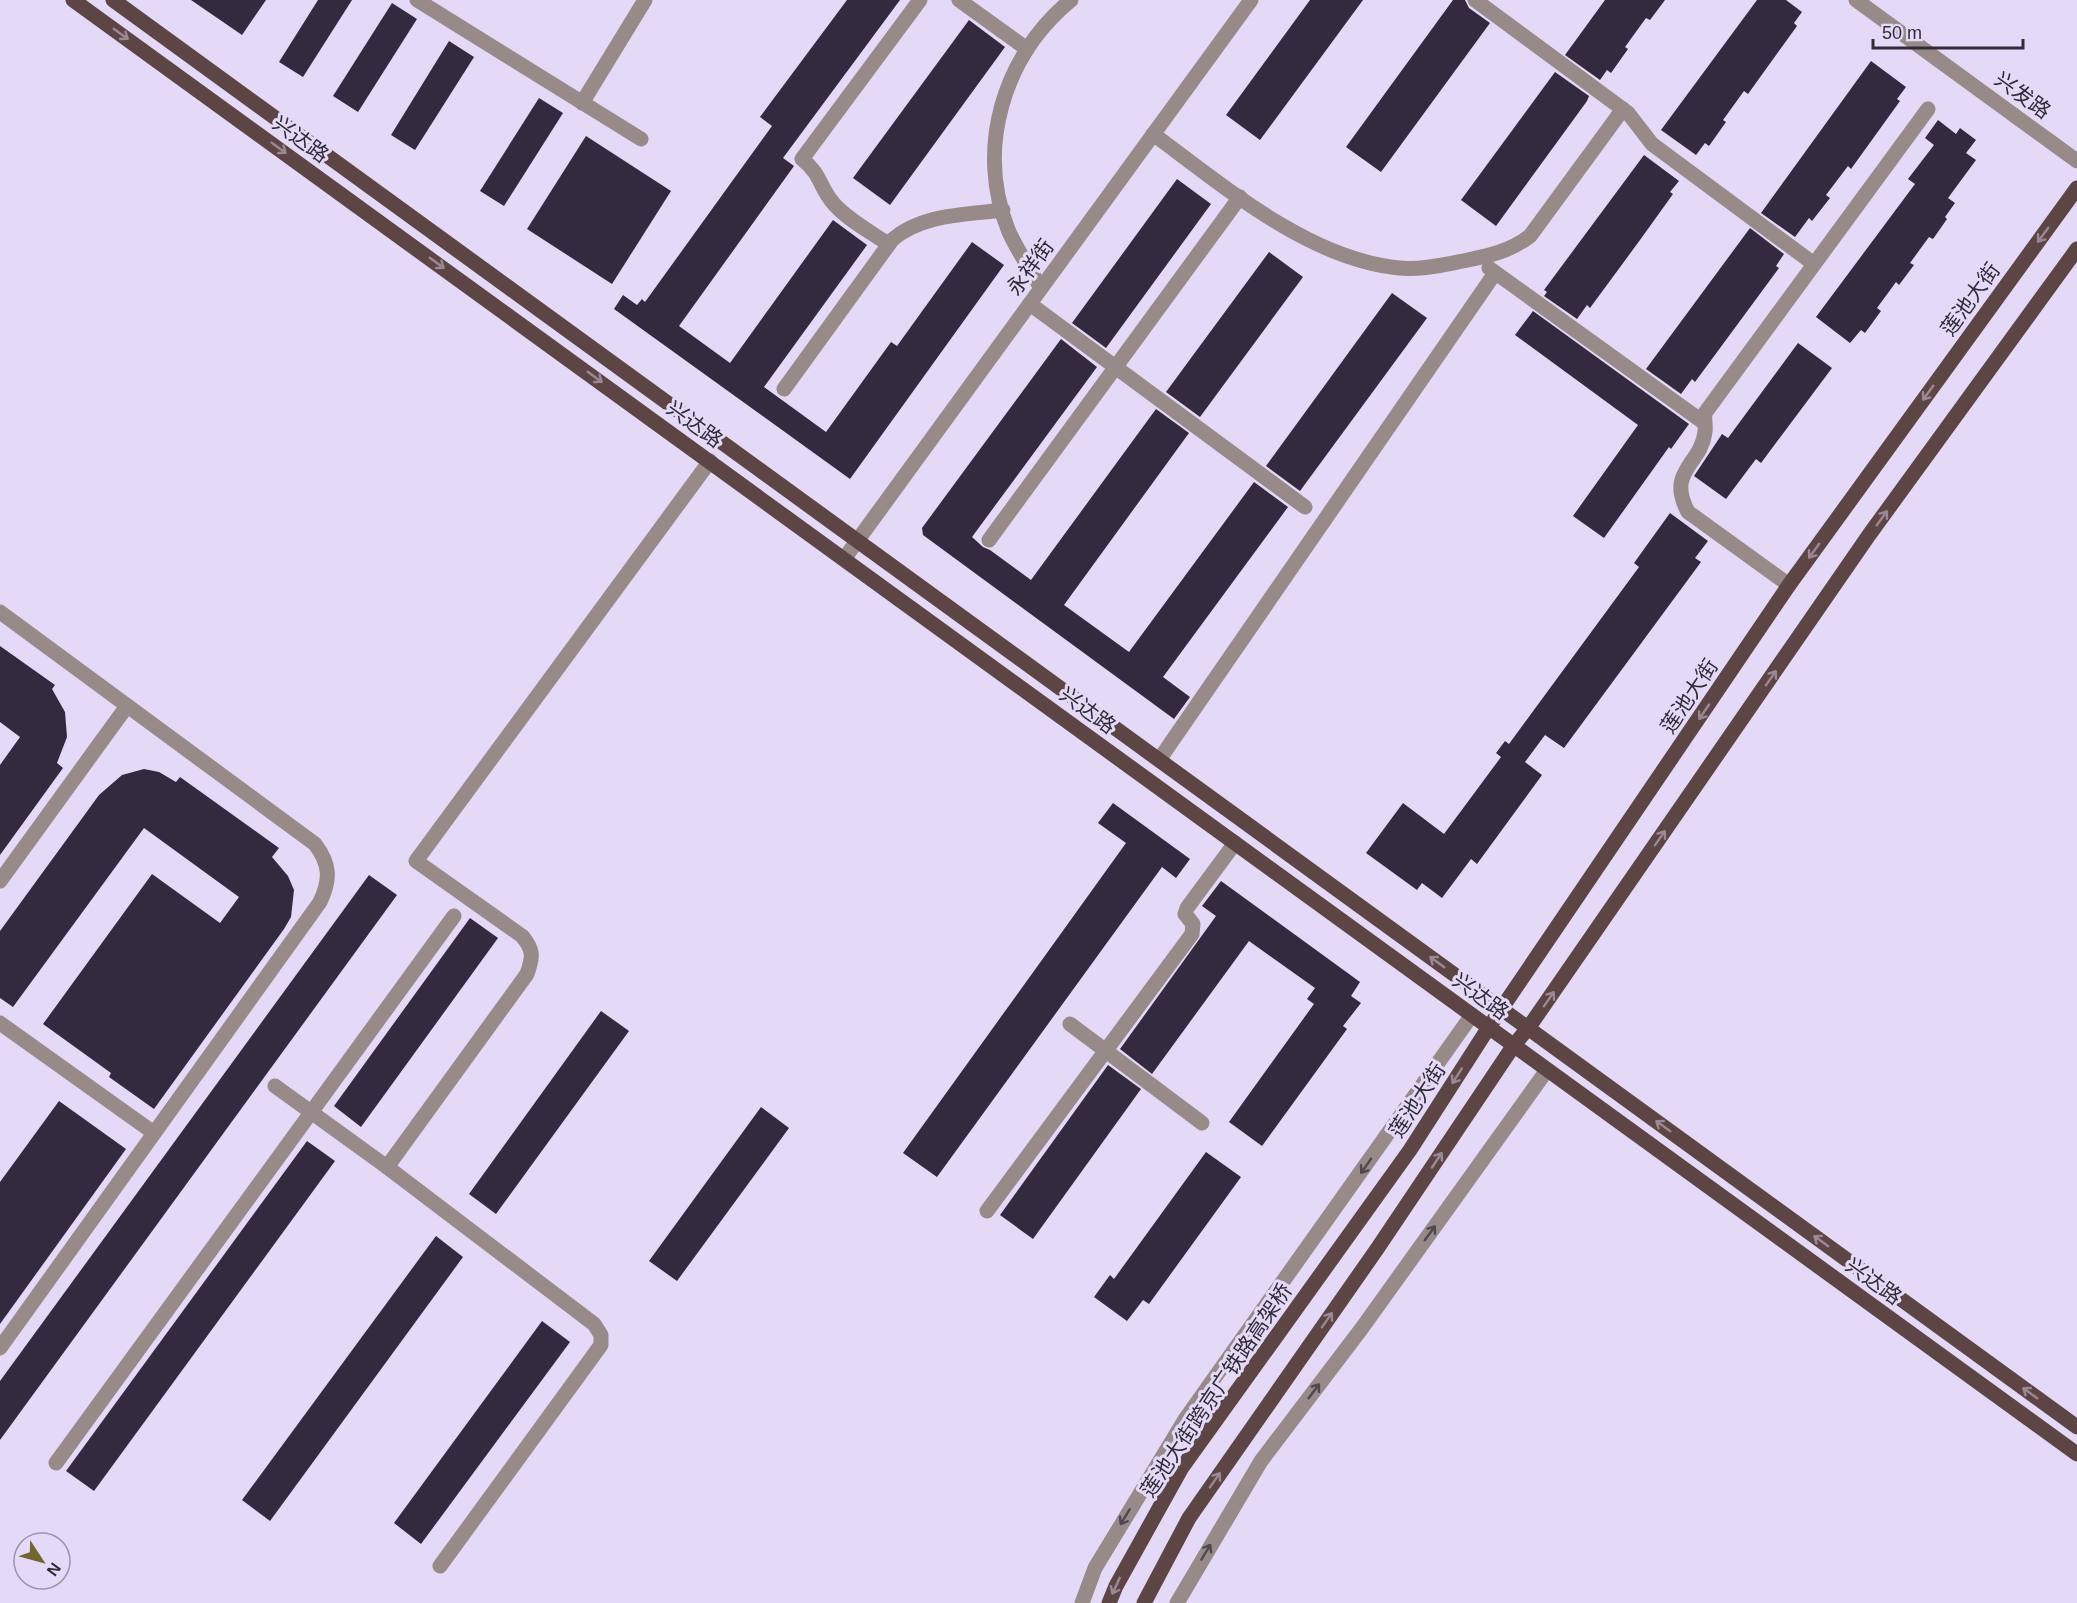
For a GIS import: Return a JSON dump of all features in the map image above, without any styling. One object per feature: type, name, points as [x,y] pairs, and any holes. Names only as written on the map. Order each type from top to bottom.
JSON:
[{"type":"main road","name":"兴达路","points":[[74,0],[2077,1455]]},
{"type":"main road","name":"兴达路","points":[[113,0],[2077,1427]]},
{"type":"main road","name":"莲池大街","points":[[1348,1237],[1410,1150],[1489,1027],[1503,1010],[1789,585],[2077,188]]},
{"type":"main road","points":[[1144,1603],[1189,1518],[1369,1260],[1514,1045],[1529,1028],[1862,545],[2077,249]]},
{"type":"main road","name":"莲池大街跨京广铁路高架桥","points":[[1109,1603],[1116,1586],[1181,1469],[1348,1237]]},
{"type":"street","points":[[417,0],[641,139]]},
{"type":"street","points":[[582,103],[645,0]]},
{"type":"street","points":[[888,244],[837,207],[826,194],[816,170],[802,159],[920,0]]},
{"type":"street","points":[[959,0],[1027,49]]},
{"type":"street","points":[[1041,288],[1010,232],[998,196],[996,143],[999,110],[1010,77],[1027,49],[1055,13],[1071,0]]},
{"type":"street","name":"永祥街","points":[[844,559],[1251,0]]},
{"type":"street","points":[[1475,0],[1623,109],[1652,144],[1814,264]]},
{"type":"street","name":"兴发路","points":[[1856,0],[2077,161]]},
{"type":"street","points":[[1153,134],[1240,198],[1283,226],[1370,263],[1401,268],[1433,267],[1499,254],[1515,247],[1530,236],[1623,109]]},
{"type":"street","points":[[1789,585],[1688,512],[1681,500],[1680,484],[1705,433],[1703,422],[1705,413],[1928,109]]},
{"type":"street","points":[[989,540],[1240,198]]},
{"type":"street","points":[[784,389],[888,244],[903,230],[917,223],[1003,210]]},
{"type":"street","points":[[1475,258],[1703,422]]},
{"type":"street","points":[[1159,760],[1495,273]]},
{"type":"street","points":[[1029,304],[1305,507]]},
{"type":"street","points":[[387,1167],[526,974],[533,957],[531,946],[522,936],[416,861],[710,461]]},
{"type":"street","points":[[0,612],[315,844],[329,871],[326,888],[320,902],[1,1344]]},
{"type":"street","points":[[0,881],[127,705]]},
{"type":"street","points":[[987,1211],[1192,934],[1193,924],[1185,914],[1187,908],[1235,843]]},
{"type":"street","points":[[56,1463],[454,916]]},
{"type":"street","points":[[1082,1603],[1095,1568],[1186,1418],[1472,1015]]},
{"type":"street","points":[[0,1023],[154,1133]]},
{"type":"street","points":[[1070,1024],[1202,1123]]},
{"type":"street","points":[[1177,1603],[1261,1461],[1362,1328],[1547,1070]]},
{"type":"street","points":[[274,1086],[387,1167],[594,1324],[601,1335],[601,1345],[440,1566]]},
{"type":"building","points":[[191,0],[266,0],[242,35]]},
{"type":"building","points":[[318,0],[352,0],[303,77],[279,62]]},
{"type":"building","points":[[847,0],[900,0],[783,158],[794,166],[679,326],[730,363],[833,220],[867,245],[764,387],[826,432],[891,342],[897,346],[972,242],[1004,265],[850,479],[614,309],[623,295],[637,305],[642,299],[645,302],[772,126],[760,117]]},
{"type":"building","points":[[1310,0],[1363,0],[1260,140],[1226,115]]},
{"type":"building","points":[[1453,0],[1465,0],[1469,8],[1490,23],[1381,172],[1346,147]]},
{"type":"building","points":[[1605,0],[1665,0],[1650,20],[1646,18],[1625,47],[1628,49],[1611,73],[1607,70],[1600,80],[1565,55]]},
{"type":"building","points":[[1757,0],[1786,0],[1802,12],[1794,23],[1797,26],[1748,94],[1744,91],[1723,120],[1726,122],[1709,146],[1705,143],[1696,155],[1661,130]]},
{"type":"building","points":[[392,3],[417,19],[358,112],[333,96]]},
{"type":"building","points":[[969,20],[1005,47],[890,205],[853,178]]},
{"type":"building","points":[[449,41],[474,57],[415,150],[391,135]]},
{"type":"building","points":[[1871,61],[1906,87],[1897,99],[1900,101],[1851,169],[1848,166],[1826,195],[1830,198],[1812,221],[1809,218],[1795,237],[1761,213]]},
{"type":"building","points":[[1555,72],[1589,96],[1496,226],[1461,200]]},
{"type":"building","points":[[539,98],[563,113],[504,206],[480,191]]},
{"type":"building","points":[[1938,120],[1956,134],[1960,128],[1976,140],[1966,153],[1976,160],[1948,198],[1955,203],[1945,217],[1947,219],[1933,239],[1929,237],[1910,263],[1914,265],[1899,285],[1896,282],[1877,308],[1881,311],[1865,333],[1861,330],[1850,343],[1816,317],[1915,184],[1908,179],[1934,145],[1925,138]]},
{"type":"building","points":[[586,136],[671,191],[612,284],[527,229]]},
{"type":"building","points":[[1644,155],[1679,181],[1670,192],[1673,194],[1590,308],[1587,305],[1577,319],[1544,296],[1547,292],[1544,290]]},
{"type":"building","points":[[1177,179],[1211,204],[1106,348],[1072,323]]},
{"type":"building","points":[[1750,228],[1784,254],[1776,266],[1779,268],[1695,382],[1692,379],[1681,394],[1646,369]]},
{"type":"building","points":[[1269,252],[1303,277],[1200,417],[1166,392]]},
{"type":"building","points":[[1392,293],[1427,318],[1300,491],[1266,466]]},
{"type":"building","points":[[1533,311],[1689,424],[1671,449],[1669,447],[1604,538],[1573,516],[1638,425],[1515,335]]},
{"type":"building","points":[[1061,339],[1097,367],[972,537],[983,547],[1031,580],[1156,409],[1189,433],[1064,605],[1129,652],[1254,482],[1288,507],[1163,677],[1190,697],[1174,719],[923,535],[922,528]]},
{"type":"building","points":[[1798,343],[1832,368],[1761,463],[1756,459],[1726,499],[1694,476],[1722,434],[1728,438]]},
{"type":"building","points":[[1670,513],[1708,541],[1695,558],[1701,562],[1564,748],[1545,735],[1525,762],[1542,775],[1477,864],[1471,859],[1442,898],[1422,883],[1417,890],[1366,853],[1403,803],[1444,834],[1501,757],[1496,753],[1505,741],[1509,744],[1639,567],[1634,563]]},
{"type":"building","points":[[0,646],[55,685],[52,689],[65,712],[67,737],[57,763],[63,768],[0,855],[0,765],[20,737],[0,722]]},
{"type":"building","points":[[144,769],[159,772],[176,782],[180,777],[279,848],[272,857],[288,876],[294,890],[291,917],[284,929],[154,1109],[109,1077],[111,1073],[43,1024],[152,874],[220,923],[239,897],[144,828],[13,1007],[0,998],[0,931],[99,795],[122,775]]},
{"type":"building","points":[[1113,803],[1190,859],[1176,878],[1162,867],[937,1177],[903,1153],[1126,843],[1098,823]]},
{"type":"building","points":[[369,875],[397,895],[0,1440],[0,1381]]},
{"type":"building","points":[[1221,881],[1360,982],[1351,996],[1361,1003],[1343,1026],[1347,1029],[1262,1146],[1229,1122],[1314,1004],[1307,999],[1315,988],[1249,941],[1152,1074],[1120,1049],[1216,916],[1202,906]]},
{"type":"building","points":[[470,918],[498,938],[361,1127],[334,1106]]},
{"type":"building","points":[[601,1011],[629,1031],[496,1214],[469,1194]]},
{"type":"building","points":[[1108,1065],[1141,1089],[1033,1239],[1000,1215]]},
{"type":"building","points":[[59,1101],[126,1149],[0,1324],[0,1182]]},
{"type":"building","points":[[761,1107],[789,1128],[677,1281],[649,1261]]},
{"type":"building","points":[[307,1141],[335,1161],[94,1491],[66,1471]]},
{"type":"building","points":[[1206,1152],[1241,1177],[1149,1304],[1143,1300],[1127,1321],[1094,1297],[1110,1275],[1114,1279]]},
{"type":"building","points":[[436,1236],[463,1257],[270,1521],[242,1500]]},
{"type":"building","points":[[542,1321],[570,1342],[421,1544],[394,1523]]}]
